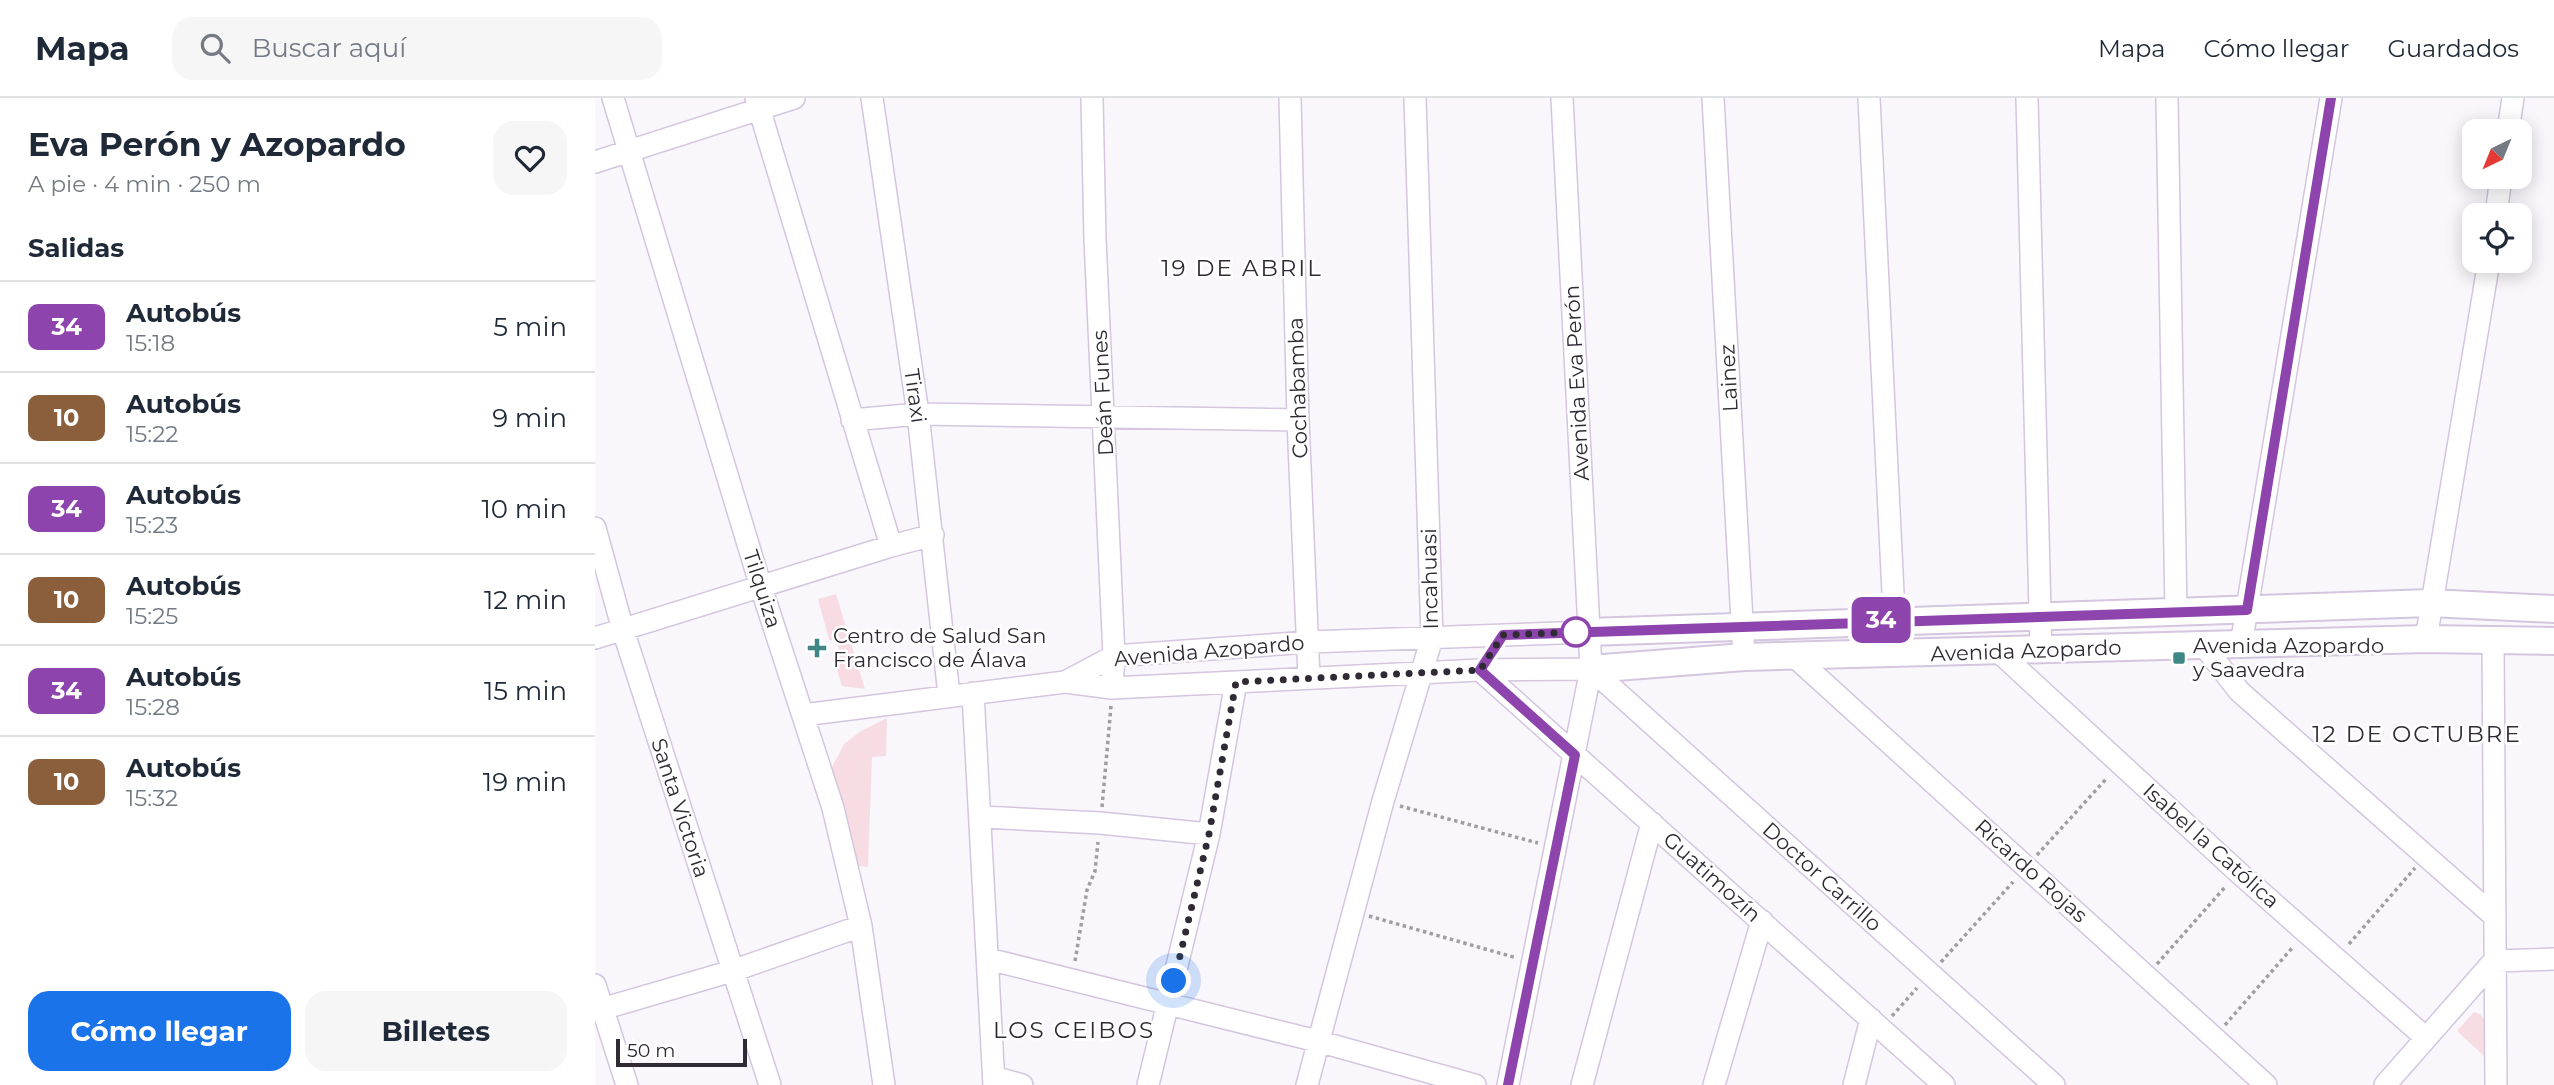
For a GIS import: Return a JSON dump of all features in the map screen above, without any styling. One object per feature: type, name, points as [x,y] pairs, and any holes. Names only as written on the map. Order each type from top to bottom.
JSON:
[{"type":"street","name":"Tilquiza","points":[[613,98],[761,587],[833,808],[861,926],[884,1085]]},
{"type":"street","points":[[595,162],[757,104],[794,98]]},
{"type":"street","name":"Tiraxi","points":[[872,98],[918,414],[949,695]]},
{"type":"street","name":"Deán Funes","points":[[1093,98],[1095,239],[1114,656],[1112,688]]},
{"type":"street","name":"Cochabamba","points":[[1290,98],[1298,419],[1309,678]]},
{"type":"street","name":"Incahuasi","points":[[1307,1085],[1321,1042],[1383,801],[1431,638],[1415,98]]},
{"type":"street","name":"Avenida Eva Perón","points":[[1508,1085],[1591,669],[1562,98]]},
{"type":"street","name":"Lainez","points":[[1713,98],[1744,657]]},
{"type":"street","points":[[1870,98],[1896,655]]},
{"type":"street","points":[[2027,98],[2041,651]]},
{"type":"street","points":[[2167,98],[2176,611]]},
{"type":"street","points":[[2241,645],[2331,98]]},
{"type":"street","points":[[2510,119],[2513,98]]},
{"type":"street","points":[[757,104],[891,545]]},
{"type":"street","points":[[2426,639],[2487,273]]},
{"type":"street","points":[[852,420],[918,414],[1298,419]]},
{"type":"street","name":"Santa Victoria","points":[[595,528],[623,629],[770,1085]]},
{"type":"street","points":[[595,638],[891,545],[933,535]]},
{"type":"street","name":"Avenida Azopardo","points":[[1065,682],[1114,656],[1309,642],[2430,603],[2554,609]]},
{"type":"street","points":[[1480,670],[1503,635]]},
{"type":"street","name":"Avenida Azopardo","points":[[1065,682],[1112,688],[1480,670],[1591,669],[1744,657],[2426,639],[2554,641]]},
{"type":"street","points":[[2493,641],[2496,1085]]},
{"type":"street","points":[[2204,646],[2239,691],[2494,916]]},
{"type":"street","name":"Isabel la Católica","points":[[1999,652],[2238,872],[2425,1038]]},
{"type":"street","name":"Ricardo Rojas","points":[[1795,657],[2266,1085]]},
{"type":"street","name":"Doctor Carrillo","points":[[1591,669],[2054,1085]]},
{"type":"street","name":"Guatimozín","points":[[1480,670],[1944,1085]]},
{"type":"street","points":[[803,715],[1065,682]]},
{"type":"street","points":[[1148,1085],[1209,834],[1236,682]]},
{"type":"street","points":[[973,693],[982,817],[994,1081],[1022,1085]]},
{"type":"street","points":[[982,817],[1100,823],[1209,834]]},
{"type":"street","points":[[1581,1085],[1651,823]]},
{"type":"street","points":[[1714,1085],[1762,921]]},
{"type":"street","points":[[599,1010],[732,971],[861,926]]},
{"type":"street","points":[[2385,1085],[2494,961],[2554,958]]},
{"type":"street","points":[[988,959],[1321,1042],[1443,1081],[1475,1085]]},
{"type":"street","points":[[595,985],[599,1010],[627,1085]]},
{"type":"street","points":[[1854,1085],[1876,1024]]},
{"type":"path","points":[[1876,1024],[1930,974],[2120,763]]},
{"type":"path","points":[[1383,801],[1557,848]]},
{"type":"path","points":[[2336,959],[2426,856]]},
{"type":"path","points":[[2147,976],[2238,872]]},
{"type":"path","points":[[1354,912],[1532,962]]},
{"type":"path","points":[[2214,1037],[2306,932]]},
{"type":"shaded area","points":[[836,594],[865,689],[842,686],[833,657],[841,655],[836,640],[829,640],[818,599]]},
{"type":"shaded area","points":[[887,718],[886,756],[872,757],[868,867],[848,865],[829,773],[844,744],[861,731]]},
{"type":"shaded area","points":[[2474,1012],[2480,1014],[2486,1023],[2484,1056],[2457,1031]]},
{"type":"bus line","name":"34","points":[[1508,1085],[1575,755],[1480,670],[1487,655],[1503,635],[1794,623],[2247,610],[2331,98]]},
{"type":"place","name":"Centro de Salud San Francisco de Álava","points":[[817,648]]},
{"type":"place","name":"Avenida Azopardo y Saavedra","points":[[2179,658]]},
{"type":"district","name":"19 DE ABRIL","points":[[1242,268]]},
{"type":"district","name":"12 DE OCTUBRE","points":[[2417,734]]},
{"type":"district","name":"LOS CEIBOS","points":[[1074,1030]]},
{"type":"route","points":[[1174,981],[1209,834],[1236,682],[1480,670],[1487,655],[1503,635],[1576,632]]}]
